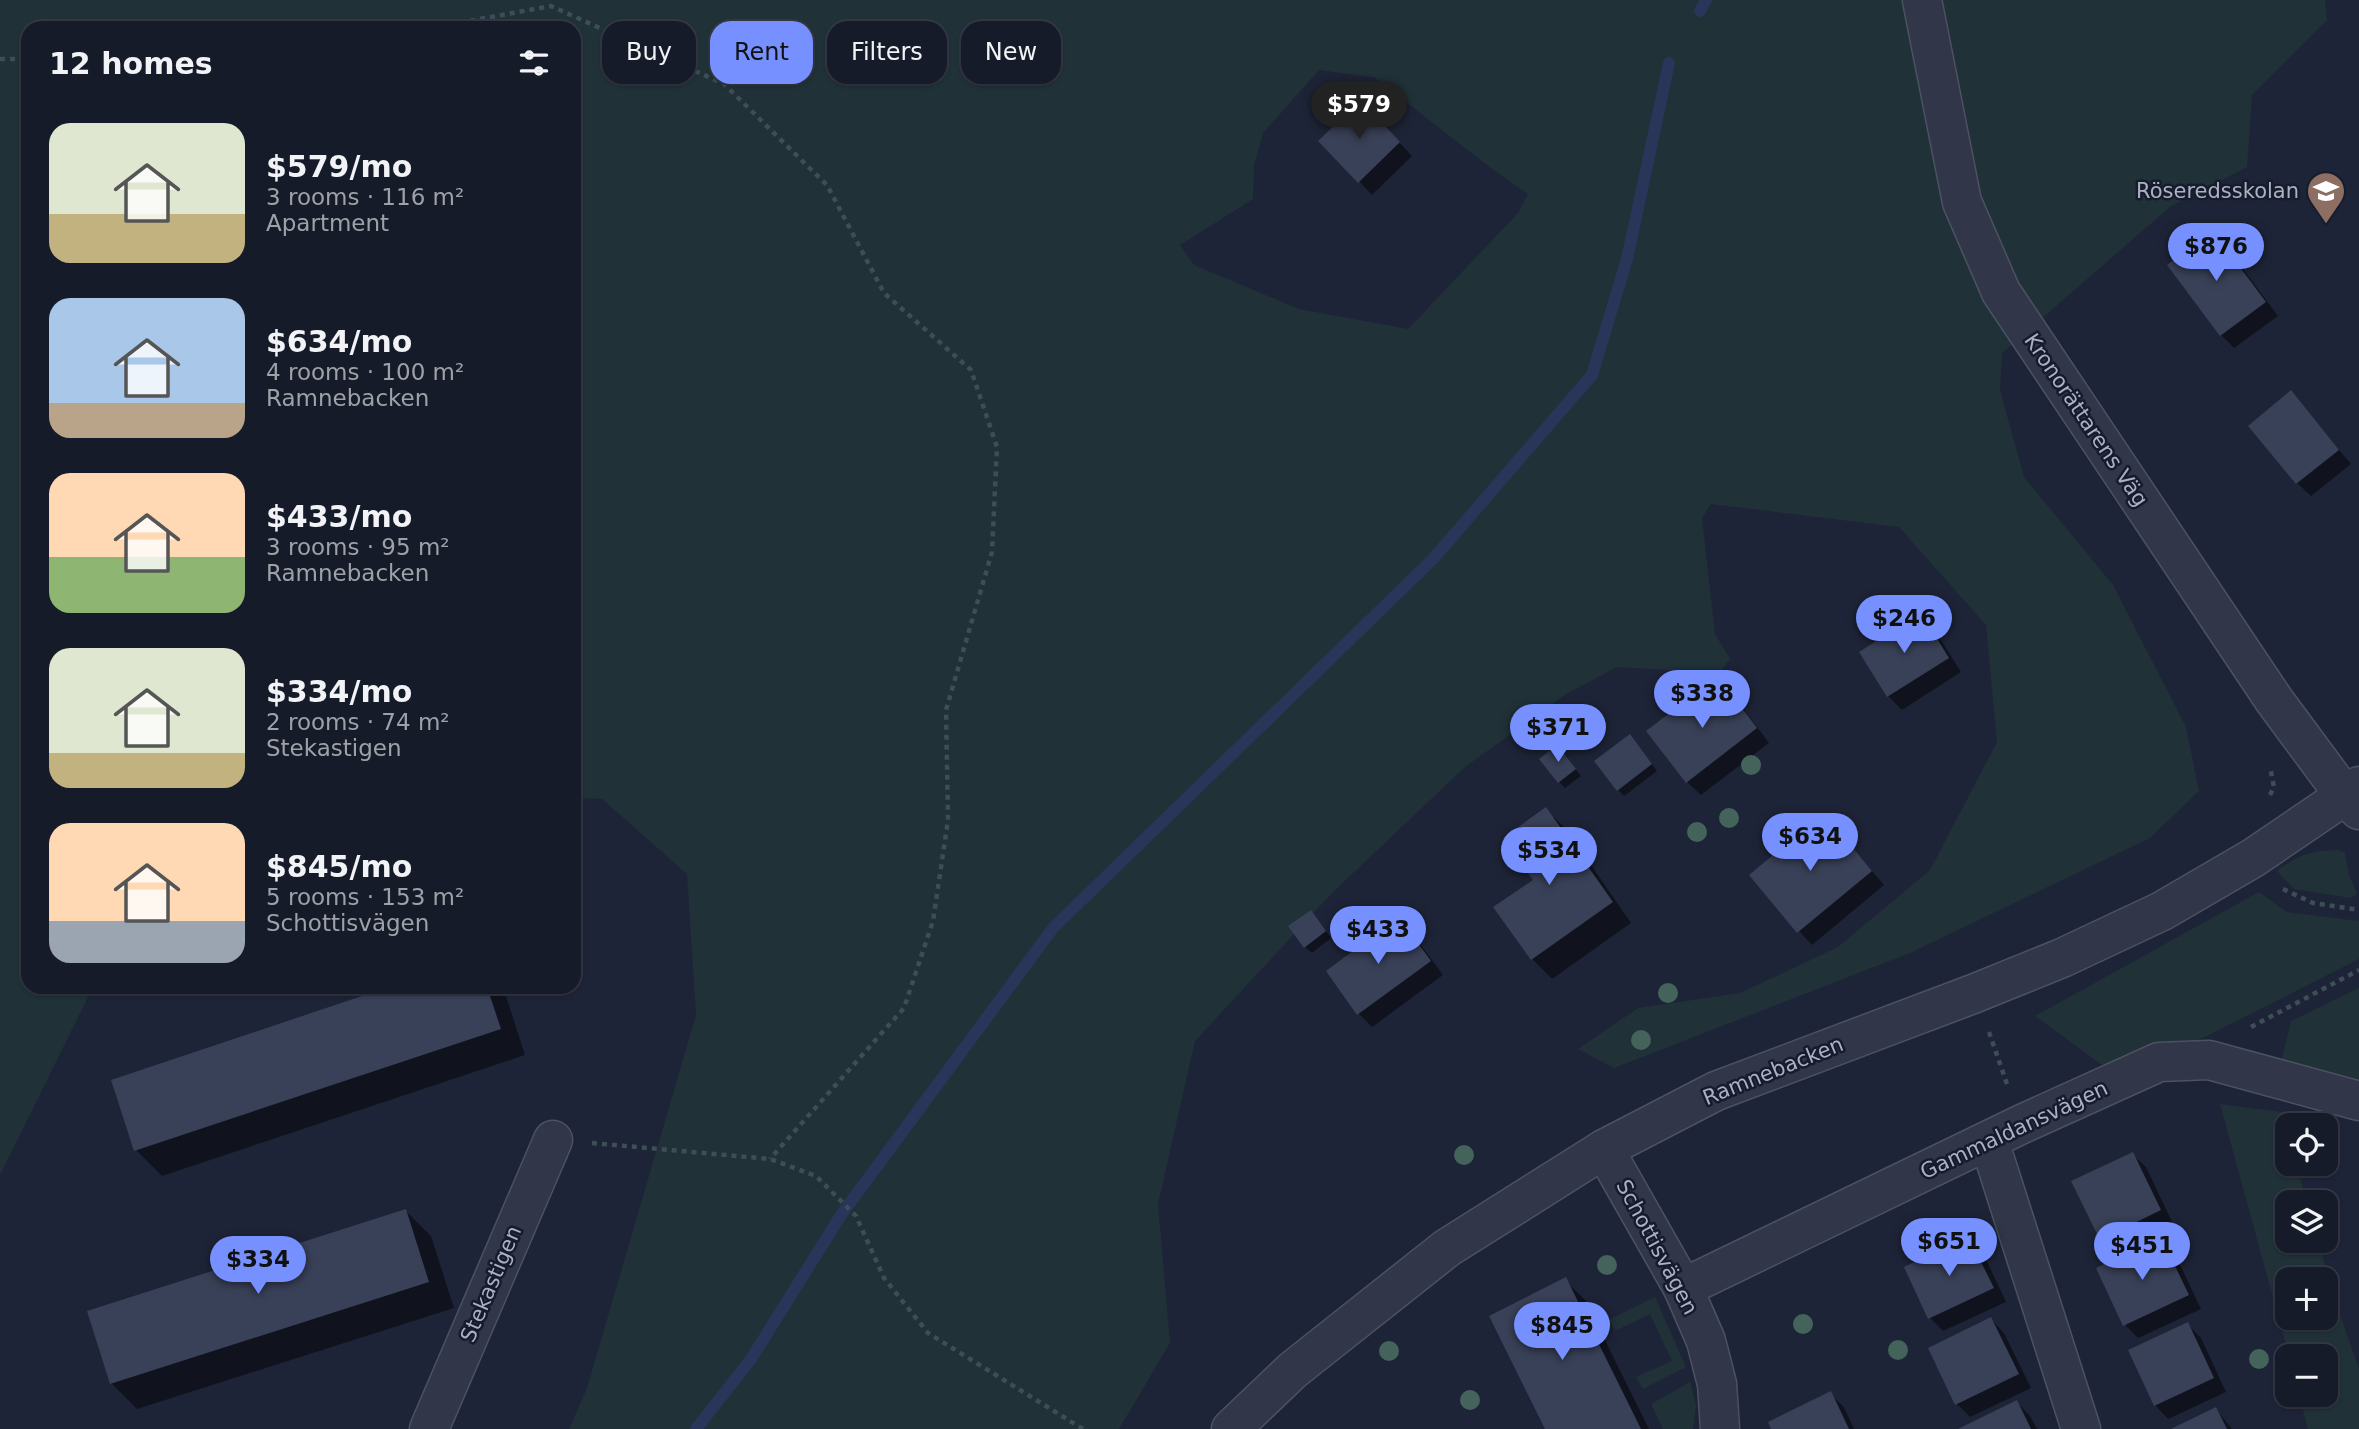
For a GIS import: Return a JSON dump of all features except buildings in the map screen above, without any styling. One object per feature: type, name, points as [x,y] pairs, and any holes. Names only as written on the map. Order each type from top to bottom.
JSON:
[{"type":"street","name":"Kronorättarens Väg","points":[[1922,0],[1962,202],[2001,292],[2274,700],[2354,797]]},
{"type":"street","name":"Ramnebacken","points":[[1231,1429],[1293,1370],[1447,1248],[1604,1149],[1716,1091],[2062,958],[2162,911],[2354,797]]},
{"type":"street","name":"Gammaldansvägen","points":[[1684,1288],[2022,1124],[2159,1062],[2209,1060],[2359,1101]]},
{"type":"street","name":"Stekastigen","points":[[429,1429],[553,1140]]},
{"type":"street","points":[[1989,1141],[2081,1429]]},
{"type":"street","name":"Schottisvägen","points":[[1604,1149],[1684,1288],[1706,1341],[1717,1384],[1720,1429]]},
{"type":"path","points":[[469,21],[551,6],[724,84],[827,185],[884,293],[971,370],[997,447],[992,552],[946,710],[948,820],[933,921],[904,1009],[770,1159]]},
{"type":"path","points":[[0,60],[21,59]]},
{"type":"path","points":[[2279,886],[2313,903],[2359,910]]},
{"type":"path","points":[[2249,1028],[2359,970]]},
{"type":"path","points":[[1988,1029],[2004,1075]]},
{"type":"path","points":[[553,1140],[770,1159],[816,1176],[856,1216],[884,1278],[928,1333],[1083,1429]]},
{"type":"shaded area","points":[[0,0],[2325,0],[2327,20],[2252,95],[2247,167],[2170,207],[2002,353],[2000,390],[2024,477],[2113,585],[2186,727],[2199,791],[2150,838],[1910,953],[1614,1068],[1578,1049],[1638,1008],[1740,993],[1838,947],[1930,870],[1997,742],[1986,625],[1899,527],[1711,504],[1702,518],[1715,634],[1730,659],[1720,673],[1617,667],[1568,693],[1465,767],[1331,894],[1195,1041],[1158,1204],[1170,1343],[1119,1429],[569,1429],[587,1388],[696,1015],[687,874],[602,799],[581,798],[581,21],[21,21],[21,994],[90,994],[0,1175]],"holes":[[[1319,70],[1374,77],[1528,194],[1519,212],[1408,329],[1299,309],[1194,265],[1180,245],[1253,199],[1254,166],[1263,133]]]},
{"type":"shaded area","points":[[2338,850],[2345,853],[2349,875],[2357,894],[2351,898],[2294,889],[2277,871],[2306,854]]},
{"type":"shaded area","points":[[2259,892],[2287,912],[2359,921],[2359,959],[2205,1037],[2109,1070],[2035,1016]]},
{"type":"shaded area","points":[[2359,988],[2359,1081],[2281,1062],[2291,1021]]},
{"type":"shaded area","points":[[2220,1104],[2281,1112],[2275,1113],[2275,1176],[2299,1176],[2304,1190],[2275,1190],[2275,1253],[2322,1253],[2326,1267],[2275,1267],[2275,1305]]},
{"type":"shaded area","points":[[1655,1297],[1686,1367],[1643,1389],[1636,1377],[1672,1361],[1650,1314],[1615,1331],[1608,1320]]},
{"type":"shaded area","points":[[2338,1309],[2359,1369],[2359,1429],[2308,1429],[2302,1407],[2338,1407],[2338,1344],[2286,1344],[2282,1330],[2338,1330]]},
{"type":"shaded area","points":[[1690,1382],[1696,1405],[1693,1429],[1663,1429],[1651,1404]]},
{"type":"waterway","points":[[1700,11],[1706,0]]},
{"type":"waterway","points":[[696,1429],[751,1359],[841,1215],[1053,928],[1433,559],[1592,375],[1627,259],[1669,63]]},
{"type":"place","name":"Röseredsskolan","points":[[2326,225]]}]
